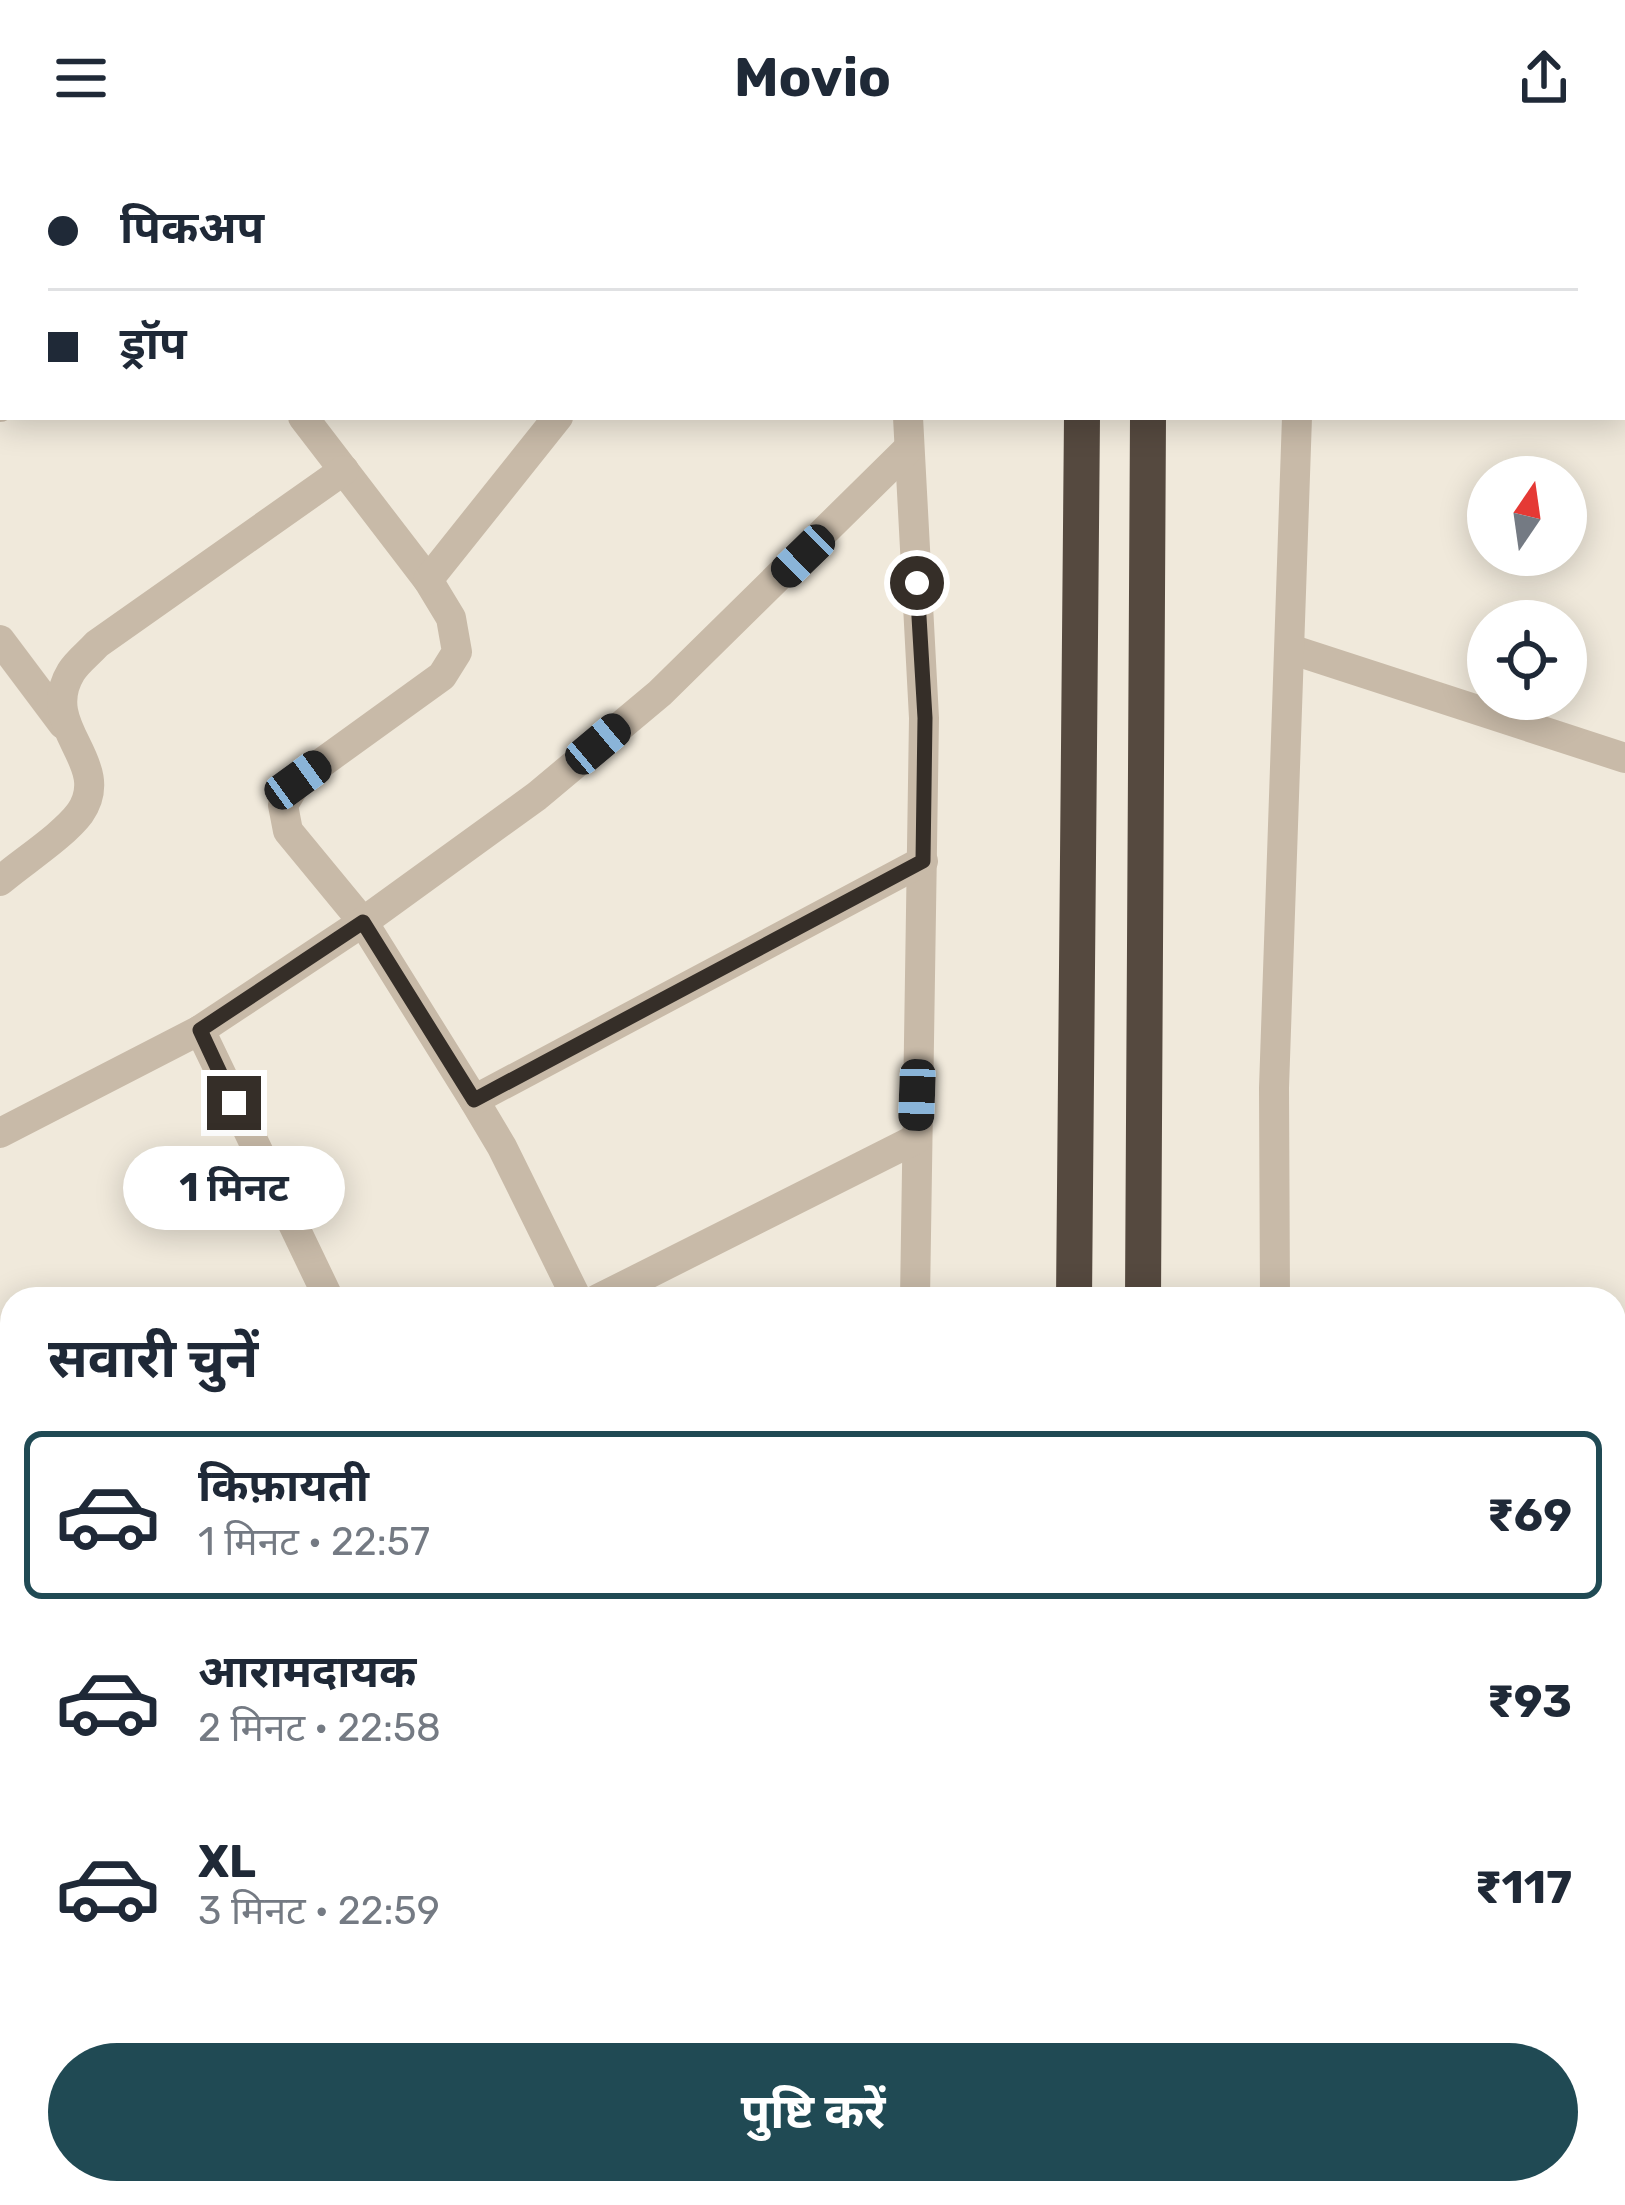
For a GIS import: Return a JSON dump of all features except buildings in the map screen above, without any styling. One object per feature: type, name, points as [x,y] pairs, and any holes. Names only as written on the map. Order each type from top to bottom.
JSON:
[{"type":"highway","points":[[1074,1287],[1082,420]]},
{"type":"highway","points":[[1143,1287],[1148,420]]},
{"type":"street","points":[[305,420],[428,580],[451,618],[457,652],[442,676],[298,780],[283,805],[288,831],[363,922],[474,1100],[571,1287]]},
{"type":"street","points":[[428,580],[556,420]]},
{"type":"street","points":[[1275,1287],[1274,1088],[1297,420]]},
{"type":"street","points":[[909,433],[925,718],[916,1287]]},
{"type":"street","points":[[0,1133],[200,1030],[363,922],[537,796],[661,693],[909,433]]},
{"type":"street","points":[[63,724],[62,695],[72,671],[97,644],[344,470]]},
{"type":"street","points":[[0,640],[88,766],[89,792],[79,815],[0,881]]},
{"type":"street","points":[[1290,649],[1625,758]]},
{"type":"street","points":[[474,1100],[923,861]]},
{"type":"street","points":[[200,1030],[323,1287]]},
{"type":"street","points":[[622,1287],[916,1139]]},
{"type":"route","points":[[234,1103],[200,1030],[363,922],[474,1100],[923,861],[925,718],[917,583]]}]
